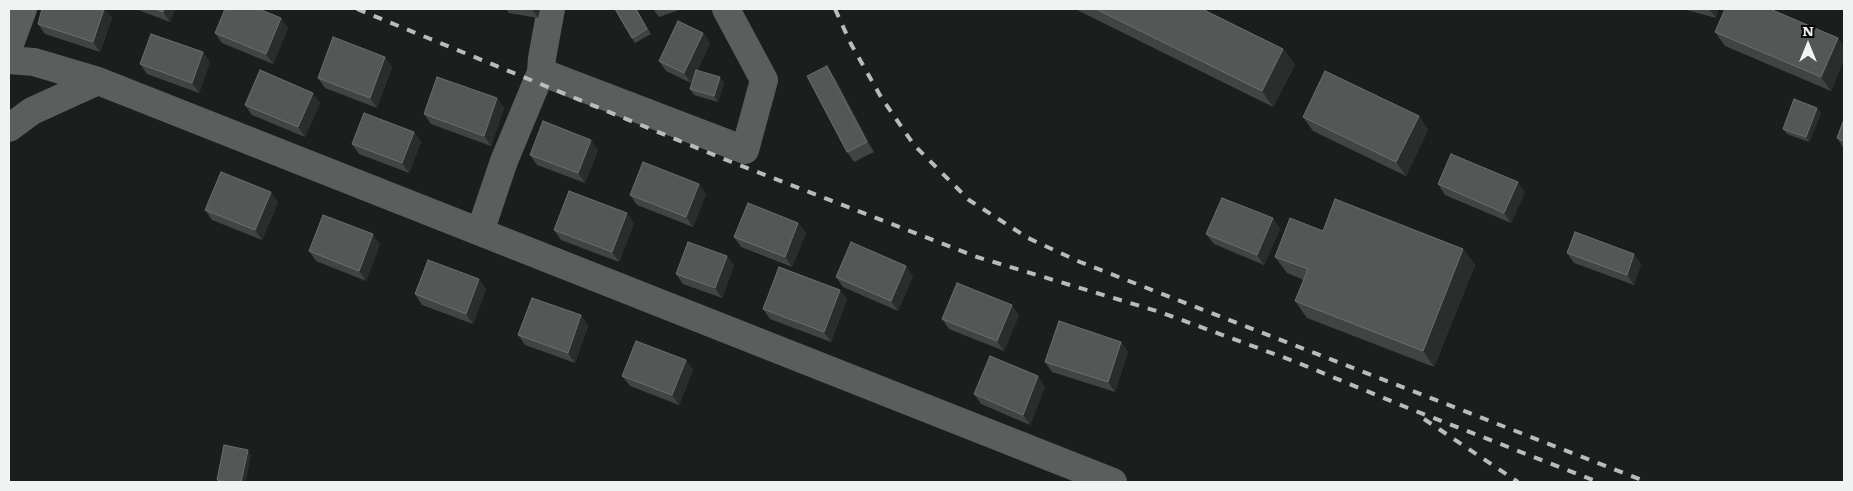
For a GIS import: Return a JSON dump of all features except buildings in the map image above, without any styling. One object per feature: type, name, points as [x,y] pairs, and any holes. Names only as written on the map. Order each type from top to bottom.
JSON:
[{"type":"street","points":[[9,48],[23,9]]},
{"type":"street","points":[[480,232],[504,161],[541,72],[551,9]]},
{"type":"street","points":[[541,72],[745,150],[764,80],[726,9]]},
{"type":"street","points":[[9,60],[34,62],[98,81],[1113,482]]},
{"type":"street","points":[[9,128],[32,111],[98,81]]},
{"type":"railway","points":[[357,9],[729,161],[977,257],[1160,312],[1296,362],[1598,482]]},
{"type":"railway","points":[[835,9],[851,44],[881,97],[914,145],[969,200],[1028,238],[1080,262],[1647,482]]},
{"type":"railway","points":[[1424,419],[1518,482]]}]
